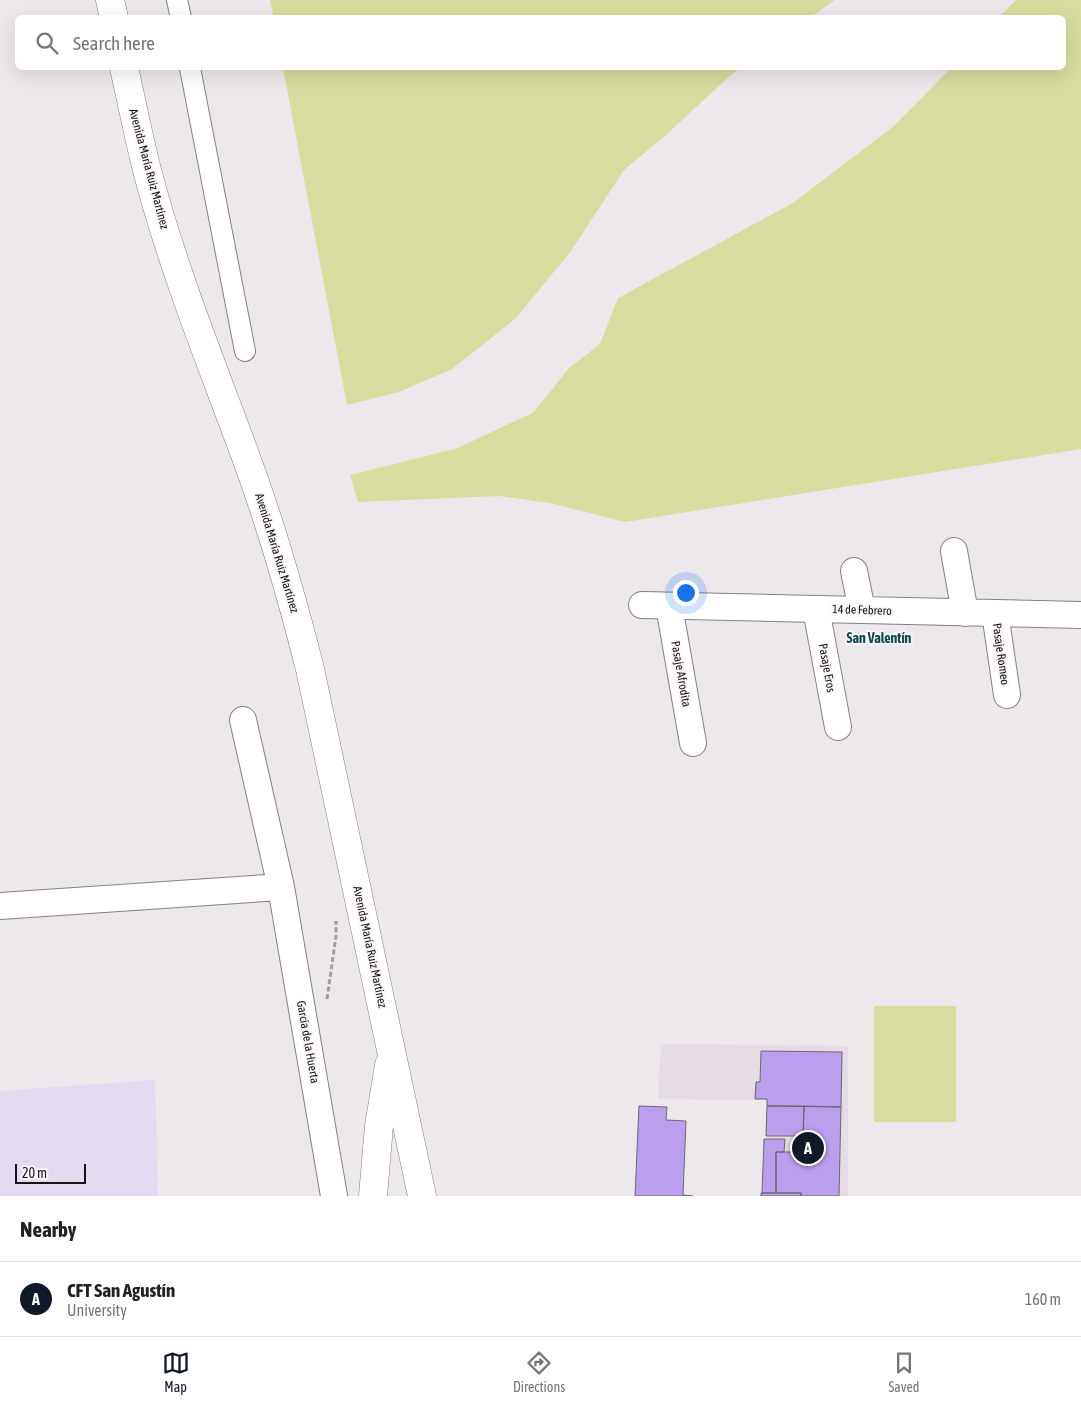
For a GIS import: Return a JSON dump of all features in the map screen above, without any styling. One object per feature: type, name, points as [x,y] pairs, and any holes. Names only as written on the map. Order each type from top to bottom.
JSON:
[{"type":"main road","points":[[110,0],[113,15]]},
{"type":"main road","name":"Avenida María Ruiz Martínez","points":[[124,70],[148,174],[170,246],[192,314],[247,460],[292,600],[322,720],[422,1196]]},
{"type":"main road","name":"Avenida María Ruiz Martínez","points":[[373,1196],[379,1126],[391,1049]]},
{"type":"street","points":[[177,0],[180,15]]},
{"type":"street","points":[[190,70],[246,351]]},
{"type":"street","points":[[954,551],[965,613]]},
{"type":"street","points":[[854,570],[862,610]]},
{"type":"street","name":"14 de Febrero","points":[[642,605],[1081,615]]},
{"type":"street","name":"Pasaje Afrodita","points":[[670,606],[693,743]]},
{"type":"street","name":"Pasaje Eros","points":[[816,609],[838,727]]},
{"type":"street","name":"Pasaje Romeo","points":[[995,613],[1007,695]]},
{"type":"street","name":"García de la Huerta","points":[[243,720],[282,887],[334,1196]]},
{"type":"street","points":[[0,906],[282,887]]},
{"type":"path","points":[[326,1008],[336,936],[336,918]]},
{"type":"shaded area","points":[[661,1044],[848,1046],[848,1196],[768,1196],[770,1100],[658,1099]]},
{"type":"shaded area","points":[[155,1080],[158,1196],[0,1196],[0,1091]]},
{"type":"green space","points":[[270,0],[835,0],[813,15],[273,15]]},
{"type":"green space","points":[[1016,0],[1081,0],[1081,449],[625,522],[550,503],[499,496],[358,502],[350,475],[458,448],[534,412],[569,368],[600,344],[618,298],[793,203],[894,126],[949,70],[1066,70],[1066,15],[1001,15]]},
{"type":"green space","points":[[283,70],[738,70],[624,170],[571,251],[515,319],[452,369],[399,392],[347,405]]},
{"type":"green space","points":[[874,1006],[956,1006],[956,1122],[874,1122]]},
{"type":"building","points":[[761,1051],[842,1052],[841,1107],[767,1106],[767,1099],[755,1099],[756,1082],[760,1082]]},
{"type":"building","points":[[639,1106],[667,1107],[666,1120],[686,1121],[683,1195],[693,1196],[635,1196]]},
{"type":"building","points":[[767,1106],[804,1106],[803,1136],[766,1136]]},
{"type":"building","points":[[804,1106],[841,1107],[839,1196],[801,1196],[801,1193],[776,1193],[776,1152],[803,1152]]},
{"type":"building","points":[[764,1139],[785,1139],[784,1152],[776,1152],[776,1193],[762,1193]]},
{"type":"building","points":[[761,1193],[801,1193],[801,1196],[761,1196]]},
{"type":"place","name":"CFT San Agustín","points":[[808,1148]]},
{"type":"district","name":"San Valentín","points":[[879,638]]}]
